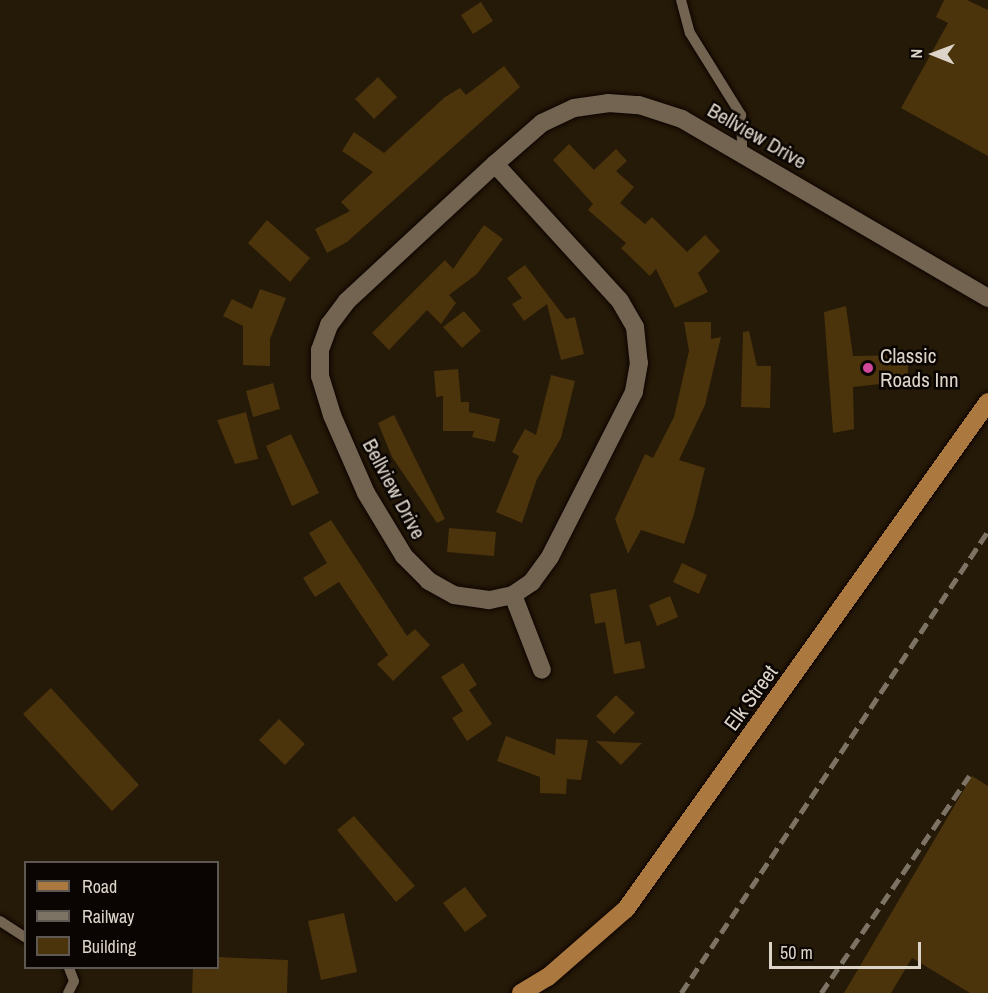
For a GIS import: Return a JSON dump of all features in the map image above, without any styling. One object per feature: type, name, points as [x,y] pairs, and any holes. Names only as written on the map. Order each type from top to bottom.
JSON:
[{"type":"main road","name":"Elk Street","points":[[521,993],[549,977],[626,909],[988,402]]},
{"type":"street","name":"Bellview Drive","points":[[513,595],[489,600],[454,595],[429,581],[404,556],[366,493],[320,376],[326,333],[347,301],[542,123],[574,108],[608,103],[639,105],[682,119],[742,152],[988,298]]},
{"type":"street","points":[[495,164],[620,301],[635,327],[639,363],[634,392],[550,557],[532,582],[513,595],[542,670]]},
{"type":"lane","points":[[681,0],[690,33],[741,115],[742,152]]},
{"type":"lane","points":[[0,921],[24,937]]},
{"type":"lane","points":[[68,993],[74,981],[69,969]]},
{"type":"building","points":[[944,0],[967,0],[988,10],[988,156],[901,108],[948,23],[936,17]]},
{"type":"building","points":[[481,2],[493,21],[473,34],[461,15]]},
{"type":"building","points":[[504,66],[520,87],[347,242],[327,253],[315,229],[350,211],[341,202],[373,172],[342,151],[354,132],[384,153],[445,97],[460,88],[466,95]]},
{"type":"building","points":[[378,77],[397,97],[374,119],[355,99]]},
{"type":"building","points":[[569,144],[594,170],[616,149],[627,161],[616,171],[634,187],[620,203],[645,224],[652,217],[687,252],[705,235],[720,251],[698,273],[708,292],[675,308],[656,269],[650,276],[621,248],[626,243],[588,210],[593,204],[553,160]]},
{"type":"building","points":[[267,220],[310,258],[290,282],[248,243]]},
{"type":"building","points":[[484,225],[503,239],[477,274],[449,295],[456,303],[441,324],[427,310],[389,350],[372,333],[445,260],[453,269]]},
{"type":"building","points":[[525,265],[566,319],[575,317],[584,354],[561,360],[547,304],[524,321],[512,304],[522,298],[507,278]]},
{"type":"building","points":[[260,289],[286,298],[270,339],[270,366],[243,365],[243,326],[223,316],[232,299],[252,309]]},
{"type":"building","name":"Classic Roads Inn","points":[[846,306],[853,356],[908,355],[908,381],[853,387],[854,429],[833,433],[824,312]]},
{"type":"building","points":[[464,311],[481,331],[462,348],[443,327]]},
{"type":"building","points":[[684,322],[711,322],[711,339],[721,337],[705,405],[679,460],[705,468],[694,514],[684,544],[641,530],[628,554],[615,519],[645,454],[653,458],[674,417],[689,351]]},
{"type":"building","points":[[749,331],[757,366],[771,366],[770,408],[741,407],[743,332]]},
{"type":"building","points":[[458,369],[461,402],[469,402],[469,412],[500,419],[495,442],[472,437],[474,431],[443,431],[443,396],[436,397],[434,371]]},
{"type":"building","points":[[551,375],[575,381],[561,438],[537,479],[522,523],[496,512],[519,456],[512,452],[525,429],[536,435]]},
{"type":"building","points":[[273,383],[280,409],[253,417],[246,391]]},
{"type":"building","points":[[246,412],[258,459],[235,464],[217,420]]},
{"type":"building","points":[[394,415],[445,519],[437,523],[392,457],[378,423]]},
{"type":"building","points":[[291,434],[319,493],[292,506],[266,446]]},
{"type":"building","points":[[331,520],[407,636],[415,629],[430,645],[393,681],[377,664],[388,655],[339,582],[315,597],[303,578],[327,563],[309,533]]},
{"type":"building","points":[[449,528],[496,532],[494,556],[447,552]]},
{"type":"building","points":[[682,563],[707,575],[699,594],[673,582]]},
{"type":"building","points":[[616,589],[625,644],[640,641],[645,668],[614,674],[605,622],[595,624],[590,594]]},
{"type":"building","points":[[670,596],[678,617],[657,626],[649,605]]},
{"type":"building","points":[[463,663],[477,685],[469,690],[492,724],[467,741],[452,718],[463,711],[441,677]]},
{"type":"building","points":[[51,688],[139,785],[112,811],[23,714]]},
{"type":"building","points":[[616,695],[635,713],[614,734],[596,716]]},
{"type":"building","points":[[279,719],[305,744],[285,765],[259,740]]},
{"type":"building","points":[[506,736],[555,755],[556,739],[588,740],[581,780],[567,779],[566,794],[540,793],[540,777],[497,761]]},
{"type":"building","points":[[596,741],[642,743],[621,765]]},
{"type":"building","points":[[972,776],[988,786],[988,993],[970,993],[912,958],[891,993],[844,993]]},
{"type":"building","points":[[354,816],[415,886],[396,902],[337,830]]},
{"type":"building","points":[[465,887],[487,916],[465,932],[443,903]]},
{"type":"building","points":[[344,913],[357,972],[321,980],[308,921]]},
{"type":"building","points":[[219,957],[288,960],[287,993],[192,993],[193,969],[219,969]]},
{"type":"railway","points":[[681,993],[988,531]]},
{"type":"railway","points":[[821,993],[969,776]]},
{"type":"place","name":"Classic Roads Inn","points":[[868,368]]}]
